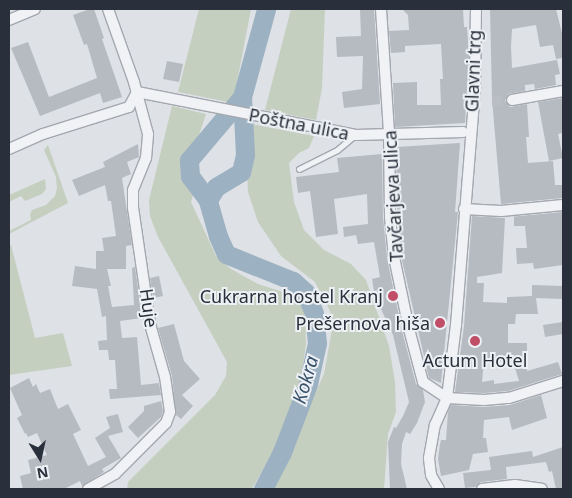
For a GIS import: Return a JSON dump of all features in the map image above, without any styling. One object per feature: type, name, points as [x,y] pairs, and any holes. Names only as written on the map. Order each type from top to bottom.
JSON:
[{"type":"street","points":[[9,20],[35,9]]},
{"type":"street","name":"Huje","points":[[88,489],[115,474],[166,423],[170,412],[164,376],[150,324],[133,208],[133,190],[146,158],[148,146],[144,116],[108,9]]},
{"type":"street","name":"Tavčarjeva ulica","points":[[381,9],[389,134],[392,233],[409,329],[424,382],[447,398]]},
{"type":"street","name":"Glavni trg","points":[[439,489],[431,475],[429,458],[435,425],[447,398],[456,325],[464,209],[466,133],[475,87],[476,9]]},
{"type":"street","points":[[512,100],[563,91]]},
{"type":"street","points":[[9,149],[44,134],[129,107],[136,98],[137,92]]},
{"type":"street","name":"Poštna ulica","points":[[137,92],[356,135],[466,133]]},
{"type":"street","points":[[464,209],[501,211],[563,206]]},
{"type":"street","points":[[447,398],[484,400],[509,398],[563,382]]},
{"type":"street","points":[[482,489],[515,485],[542,489]]},
{"type":"lane","points":[[299,170],[337,150],[356,135]]},
{"type":"lane","points":[[100,489],[115,474]]},
{"type":"green space","points":[[199,9],[251,9],[233,103],[178,92]]},
{"type":"green space","points":[[291,9],[325,9],[322,88],[316,120],[265,110]]},
{"type":"green space","points":[[172,106],[206,114],[191,159],[195,189],[191,202],[216,256],[231,269],[258,284],[289,294],[300,301],[305,311],[306,344],[295,404],[278,444],[252,489],[127,489],[128,482],[215,395],[226,376],[227,362],[158,237],[150,216],[149,200]]},
{"type":"green space","points":[[252,124],[314,136],[309,148],[299,153],[289,163],[294,202],[304,230],[324,250],[351,264],[366,280],[389,346],[395,382],[396,412],[388,434],[384,489],[272,489],[324,374],[333,324],[330,311],[315,282],[281,256],[258,222],[248,192],[247,171],[244,164]]},
{"type":"green space","points":[[48,145],[68,203],[9,234],[9,231],[31,220],[30,214],[32,210],[46,205],[55,196],[57,188],[56,177],[44,150]]},
{"type":"green space","points":[[45,179],[46,189],[42,194],[25,201],[21,196],[9,202],[9,195]]},
{"type":"green space","points":[[9,245],[11,245],[35,338],[63,333],[72,366],[9,375]]},
{"type":"building","points":[[94,9],[122,97],[103,103],[100,93],[40,116],[11,48],[28,42],[49,97],[97,78],[87,44],[84,45],[73,15]]},
{"type":"building","points":[[360,9],[374,9],[380,104],[344,108],[342,92],[362,89],[363,56],[337,57],[336,37],[361,36]]},
{"type":"building","points":[[402,9],[463,9],[464,27],[467,27],[469,56],[465,123],[395,127],[393,83],[417,82],[417,105],[441,105],[440,79],[443,79],[441,44],[405,46],[405,52],[391,53],[389,31],[409,30],[408,15]]},
{"type":"building","points":[[490,9],[556,9],[563,37],[563,58],[556,59],[553,45],[540,47],[536,25],[512,29],[511,47],[512,68],[557,60],[560,74],[555,75],[556,85],[535,89],[534,84],[525,85],[525,91],[508,94],[505,101],[510,107],[527,104],[529,137],[526,137],[528,163],[553,161],[555,185],[563,185],[563,198],[501,204],[492,99]]},
{"type":"building","points":[[167,61],[183,64],[179,82],[163,79]]},
{"type":"building","points":[[563,98],[563,133],[558,134],[563,158],[549,161],[538,102]]},
{"type":"building","points":[[460,143],[455,212],[458,212],[441,383],[429,378],[401,256],[397,217],[396,147]]},
{"type":"building","points":[[138,144],[139,157],[127,162],[131,174],[122,178],[132,245],[126,246],[126,269],[107,269],[111,286],[108,286],[112,307],[134,305],[132,268],[135,267],[142,318],[120,321],[122,338],[137,337],[141,385],[159,383],[161,395],[110,399],[109,389],[117,389],[115,360],[109,360],[108,350],[99,350],[98,341],[107,340],[106,316],[102,317],[97,289],[72,286],[75,266],[96,269],[96,251],[104,251],[102,238],[116,236],[111,201],[108,201],[105,185],[79,196],[72,180],[105,167],[103,162]]},
{"type":"building","points":[[382,154],[383,217],[387,258],[402,331],[416,384],[423,390],[425,402],[417,423],[410,434],[406,432],[402,444],[401,464],[407,489],[390,489],[388,442],[394,427],[396,428],[409,402],[393,335],[381,309],[377,290],[374,291],[372,279],[380,277],[374,242],[358,244],[356,235],[344,237],[343,227],[368,224],[367,194],[334,199],[338,234],[316,237],[310,191],[298,193],[296,177],[339,172],[337,158]]},
{"type":"building","points":[[563,212],[563,265],[534,269],[533,263],[517,264],[516,248],[527,248],[525,226],[514,226],[514,217],[509,217]]},
{"type":"building","points":[[472,216],[505,218],[502,273],[477,277],[477,283],[484,283],[483,302],[507,303],[507,297],[532,296],[532,285],[563,286],[563,299],[536,298],[538,314],[516,314],[515,324],[508,324],[508,343],[527,343],[527,371],[558,362],[562,374],[508,391],[484,393],[455,392],[464,326]],"holes":[[[484,361],[513,361],[519,381],[494,384],[494,380],[482,382]]]},
{"type":"building","points":[[159,276],[163,296],[153,298],[150,278]]},
{"type":"building","points":[[563,322],[563,334],[545,337],[543,325]]},
{"type":"building","points":[[174,324],[184,361],[200,379],[182,395],[193,406],[181,419],[176,415],[172,376],[158,328]]},
{"type":"building","points":[[29,378],[33,387],[36,384],[40,393],[50,389],[58,409],[68,404],[81,430],[73,434],[88,466],[106,457],[95,438],[110,428],[106,417],[118,414],[123,432],[108,436],[121,458],[102,469],[104,472],[82,486],[80,481],[64,489],[23,489],[20,476],[31,473],[28,460],[47,455],[37,433],[28,437],[17,418],[22,415],[10,388]]},
{"type":"building","points":[[541,395],[547,418],[512,430],[509,417],[484,420],[483,438],[486,438],[488,452],[473,454],[469,470],[441,476],[438,459],[440,444],[441,440],[446,440],[448,412],[451,405],[484,407],[510,405]]},
{"type":"building","points":[[161,401],[163,411],[161,417],[138,438],[128,427],[144,411],[144,406]]},
{"type":"building","points":[[563,447],[563,489],[556,489],[552,471],[549,472],[546,462],[506,467],[507,479],[481,482],[475,487],[465,488],[463,473],[491,470],[489,457],[532,451],[533,457]]},
{"type":"waterway","name":"Kokra","points":[[263,489],[282,452],[308,384],[317,343],[314,313],[305,292],[293,281],[226,254],[218,236],[208,200],[216,187],[241,172],[245,154],[242,97],[266,9]]},
{"type":"waterway","name":"Kokra","points":[[208,200],[190,176],[189,160],[242,97]]},
{"type":"tunnel","points":[[492,101],[512,100]]},
{"type":"place","name":"Cukrarna hostel Kranj","points":[[393,296]]},
{"type":"place","name":"Prešernova hiša","points":[[440,323]]},
{"type":"place","name":"Actum Hotel","points":[[475,341]]}]
